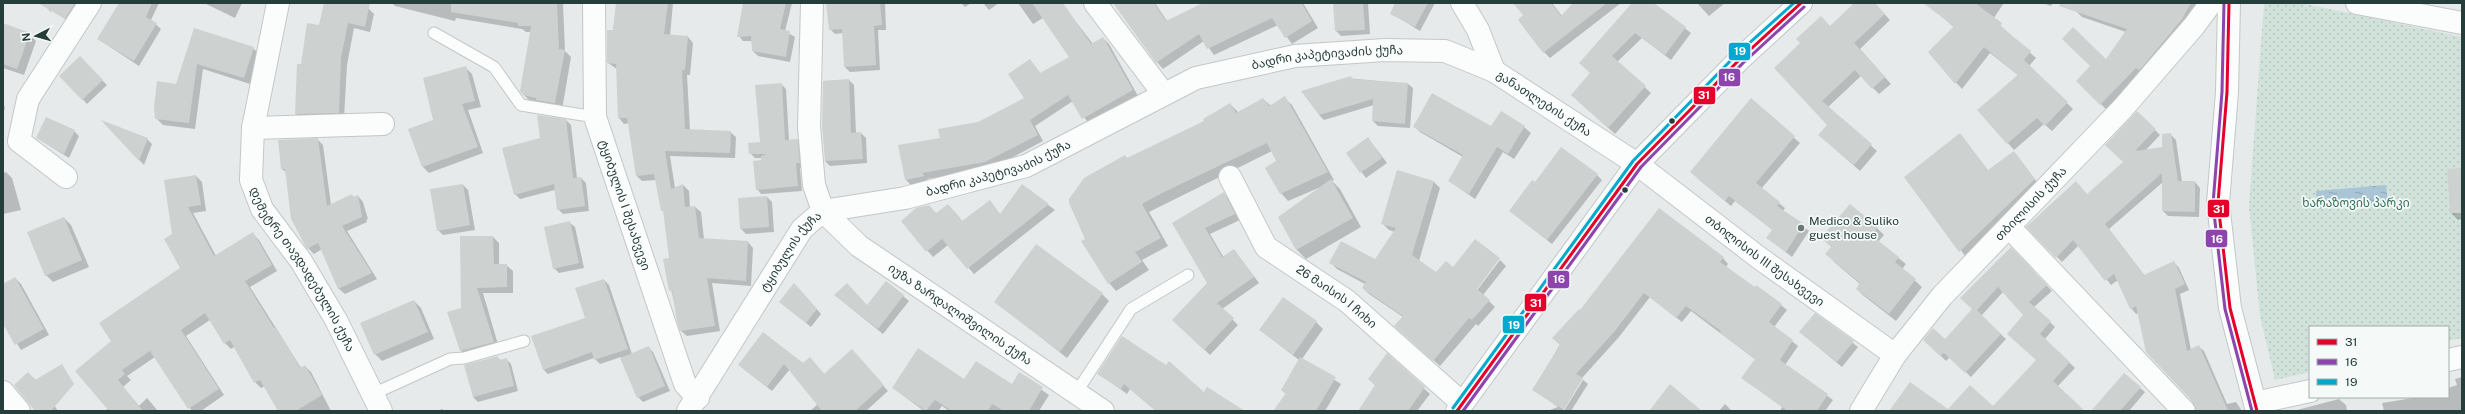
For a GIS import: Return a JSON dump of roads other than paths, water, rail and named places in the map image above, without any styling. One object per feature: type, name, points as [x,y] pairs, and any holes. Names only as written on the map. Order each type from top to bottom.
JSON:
[{"type":"street","points":[[66,177],[19,140],[28,99],[90,3]]},
{"type":"street","name":"დემეტრე თავდადებულის ქუჩა","points":[[278,3],[253,128],[251,180],[262,209],[301,261],[336,320],[376,402]]},
{"type":"street","name":"ტყიბულის I შესახვევი","points":[[594,3],[595,117],[693,404]]},
{"type":"street","name":"ტყიბულის ქუჩა","points":[[693,404],[802,229],[823,211],[814,185],[809,127],[812,3]]},
{"type":"street","points":[[1095,3],[1163,93]]},
{"type":"street","name":"განათლების ქუჩა","points":[[1462,3],[1478,30],[1494,71],[1637,164]]},
{"type":"street","points":[[1478,3],[1478,30]]},
{"type":"street","points":[[1459,407],[1637,164],[1740,59],[1801,3]]},
{"type":"street","name":"თბილისის ქუჩა","points":[[1861,411],[1895,355],[1942,296],[2123,108],[2194,26],[2211,3]]},
{"type":"street","points":[[2230,3],[2227,92],[2218,203],[2230,308],[2256,407],[2309,391]]},
{"type":"street","points":[[2357,3],[2462,23]]},
{"type":"street","name":"ბადრი კაპეტივაძის ქუჩა","points":[[823,211],[905,198],[1026,166],[1163,93],[1196,78],[1295,56],[1385,50],[1445,51],[1494,71]]},
{"type":"street","points":[[253,128],[383,124]]},
{"type":"street","name":"თბილისის III შესახვევი","points":[[1637,164],[1758,257],[1895,355]]},
{"type":"street","name":"26 მაისის I ჩიხი","points":[[1230,177],[1266,247],[1347,301],[1459,407]]},
{"type":"street","name":"იუზა ზარდალიშვილის ქუჩა","points":[[823,211],[859,246],[1103,411]]},
{"type":"street","points":[[2009,227],[2184,411]]},
{"type":"street","points":[[2449,360],[2462,357]]},
{"type":"street","points":[[3,392],[19,411]]},
{"type":"lane","points":[[434,33],[494,67],[521,105],[595,117]]},
{"type":"lane","points":[[1076,393],[1131,309],[1188,274]]},
{"type":"lane","points":[[376,402],[450,359],[464,358],[524,341]]},
{"type":"water","points":[[2386,185],[2388,203],[2317,209],[2316,191]]},
{"type":"place","name":"Medico & Suliko guest house","points":[[1801,228]]},
{"type":"park label","name":"ხარაზოვის პარკი","points":[[2356,203]]}]
